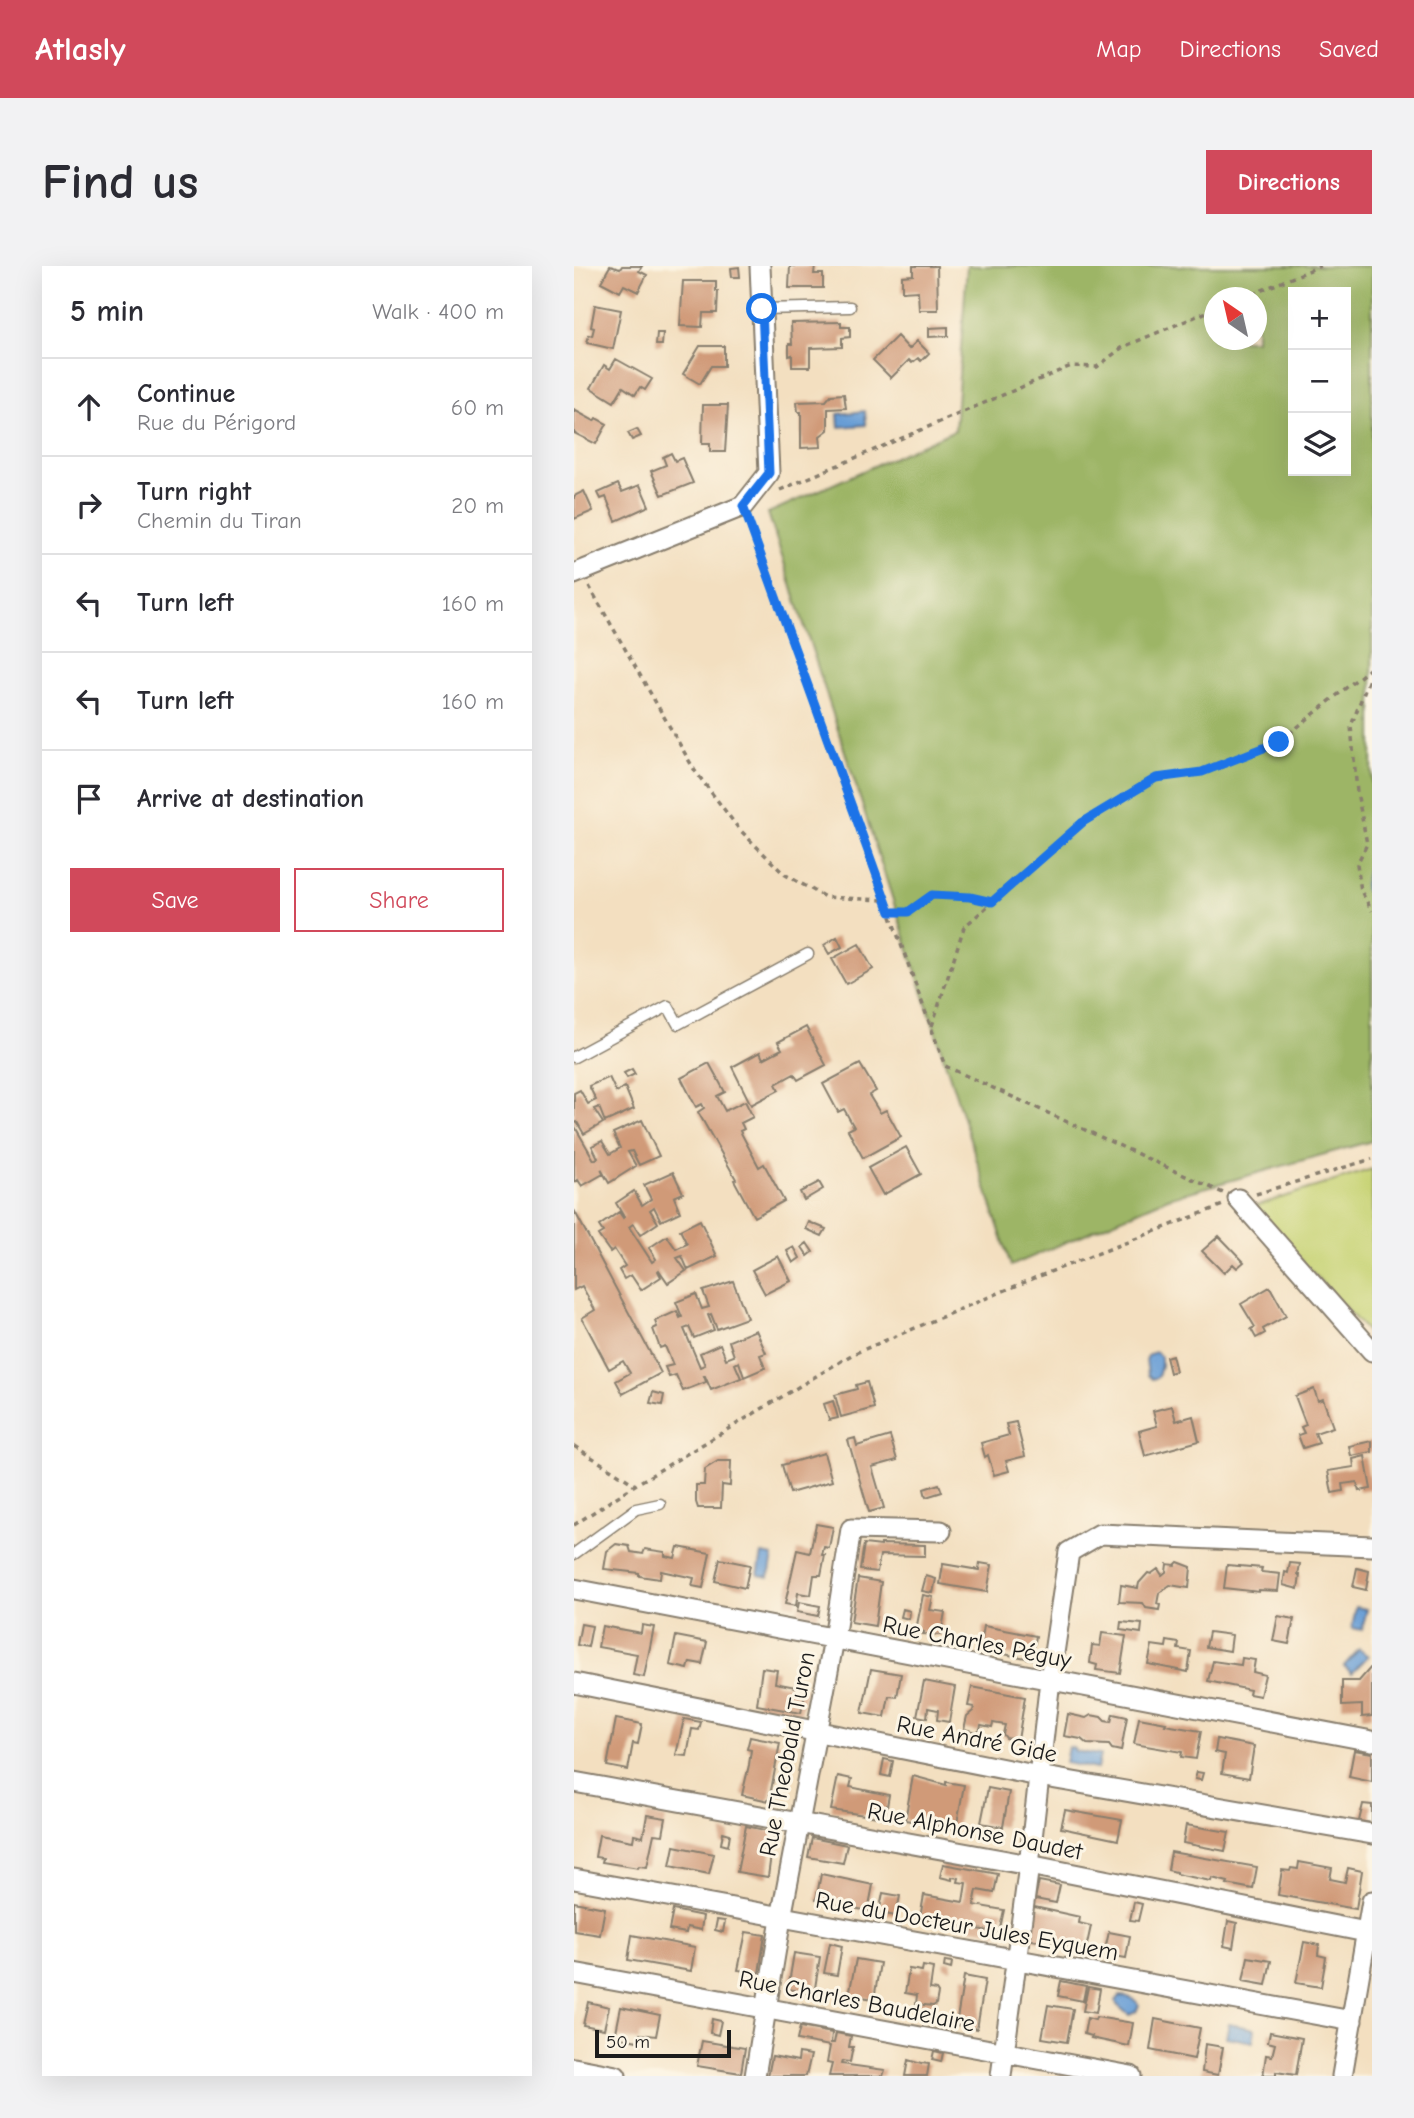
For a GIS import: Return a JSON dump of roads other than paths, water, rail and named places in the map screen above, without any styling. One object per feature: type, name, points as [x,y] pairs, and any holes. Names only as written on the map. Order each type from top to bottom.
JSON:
[{"type":"street","points":[[577,573],[743,506],[769,473],[760,266]]},
{"type":"street","points":[[1238,1199],[1372,1351]]},
{"type":"street","name":"Rue Theobald Turon","points":[[755,2076],[781,1918],[834,1639],[851,1529],[941,1531]]},
{"type":"street","points":[[1001,2076],[1050,1680],[1069,1552],[1100,1534],[1372,1546]]},
{"type":"street","name":"Rue Charles Péguy","points":[[574,1589],[1372,1741]]},
{"type":"street","name":"Rue André Gide","points":[[574,1683],[1039,1776],[1372,1834]]},
{"type":"street","name":"Rue Alphonse Daudet","points":[[574,1782],[1029,1866],[1366,1932]]},
{"type":"street","name":"Rue du Docteur Jules Eyquem","points":[[574,1879],[1352,2021]]},
{"type":"street","points":[[1342,2076],[1372,1901]]},
{"type":"street","name":"Rue Charles Baudelaire","points":[[574,1973],[1131,2076]]},
{"type":"street","points":[[574,2068],[616,2076]]},
{"type":"lane","points":[[762,309],[850,307]]},
{"type":"lane","points":[[574,1057],[668,1006],[678,1024],[808,954]]},
{"type":"lane","points":[[574,1554],[636,1509],[660,1504]]},
{"type":"water","points":[[865,411],[866,425],[839,427],[838,414]]},
{"type":"water","points":[[1372,851],[1372,900],[1364,885]]},
{"type":"water","points":[[1156,1352],[1161,1357],[1161,1366],[1158,1377],[1152,1379],[1148,1375],[1146,1360],[1149,1354]]},
{"type":"water","points":[[762,1554],[773,1556],[769,1577],[758,1575]]},
{"type":"water","points":[[1356,1607],[1367,1609],[1362,1630],[1352,1628]]},
{"type":"water","points":[[1359,1649],[1368,1656],[1352,1673],[1344,1666]]},
{"type":"water","points":[[1068,1747],[1074,1748],[1075,1751],[1100,1755],[1097,1769],[1065,1763]]},
{"type":"water","points":[[1120,1996],[1128,1997],[1139,2005],[1136,2012],[1129,2015],[1117,2005],[1116,2001]]},
{"type":"water","points":[[1229,2024],[1255,2029],[1253,2042],[1226,2037]]}]
